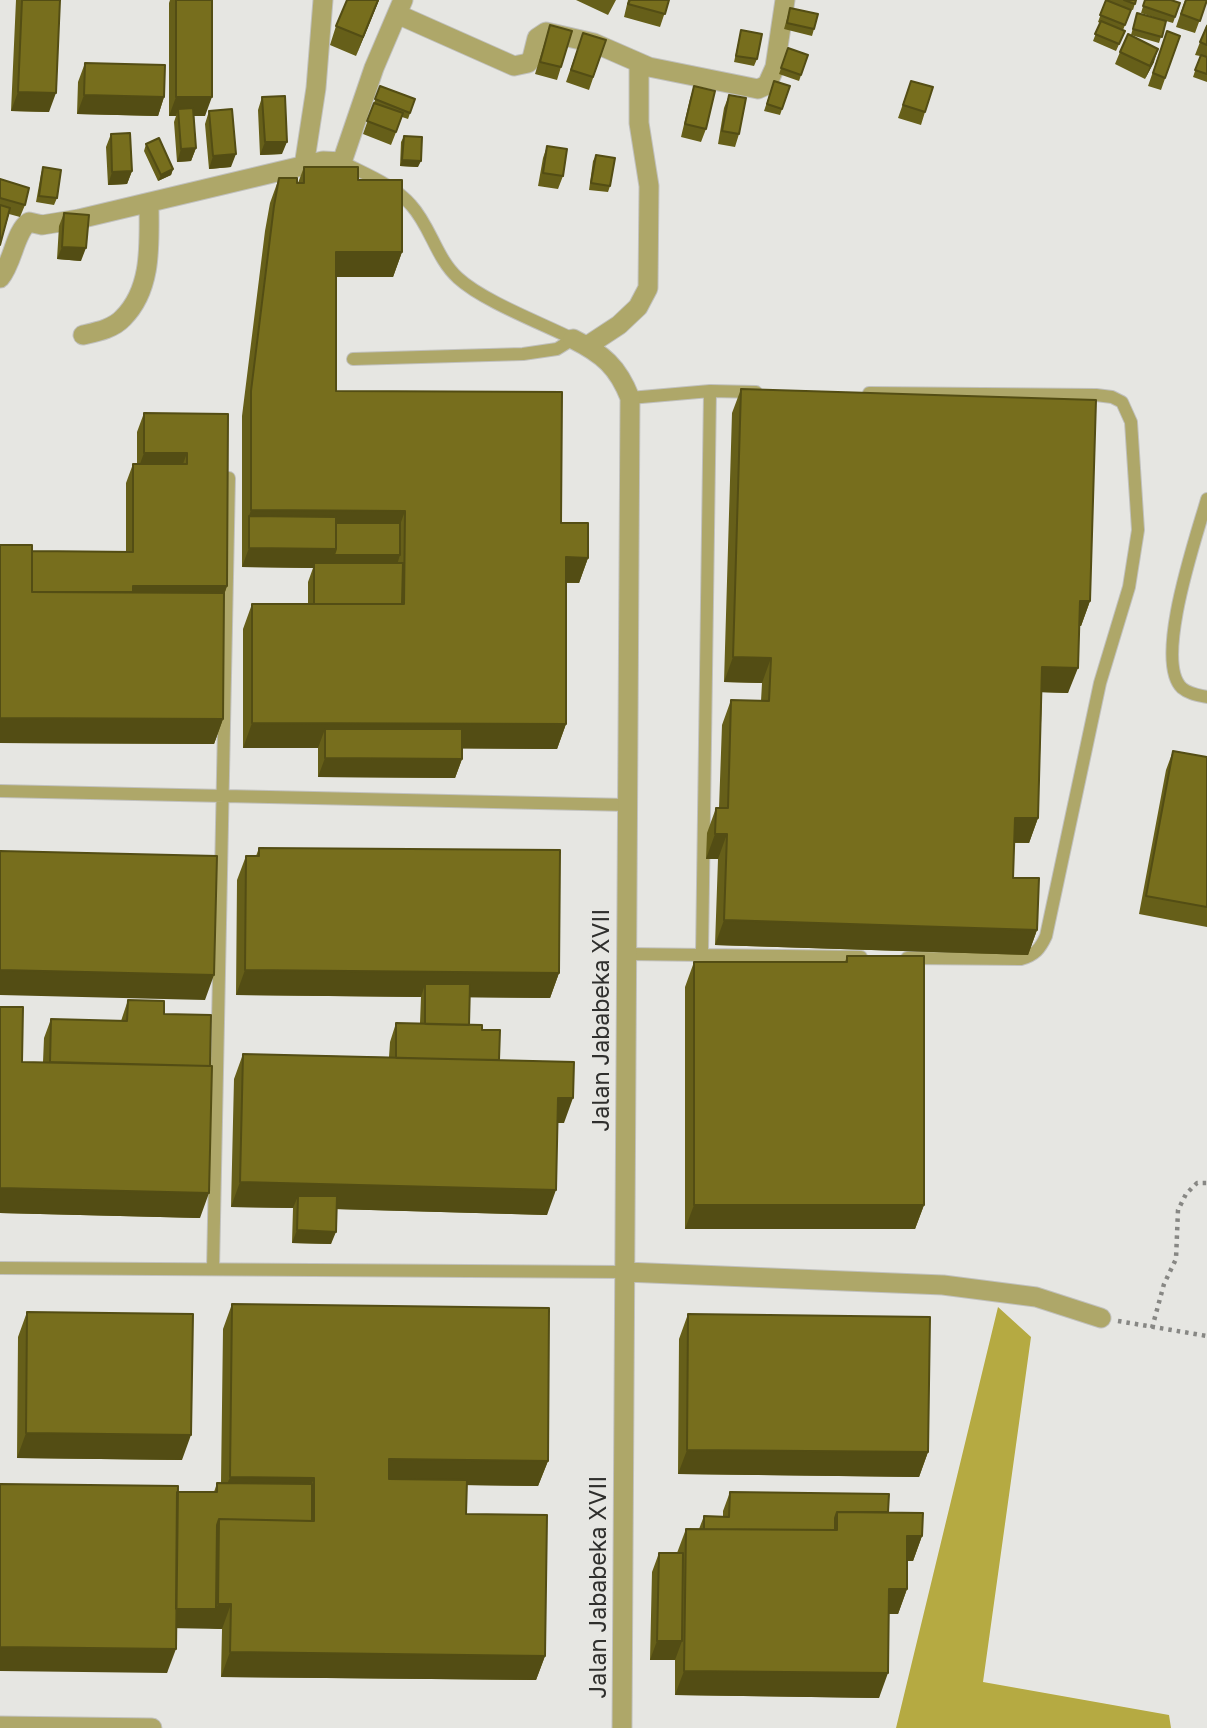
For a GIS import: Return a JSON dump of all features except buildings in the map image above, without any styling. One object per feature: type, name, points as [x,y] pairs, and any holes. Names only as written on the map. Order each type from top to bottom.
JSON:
[{"type":"street","points":[[304,166],[316,88],[323,0]]},
{"type":"street","points":[[0,278],[12,259],[26,223],[42,225],[79,219],[323,161],[342,162],[374,68],[400,7],[514,66],[528,63],[537,38],[546,32],[594,43],[649,67],[749,89],[764,88],[775,67],[785,0]]},
{"type":"street","points":[[580,343],[619,324],[638,307],[648,288],[649,186],[639,123],[639,63]]},
{"type":"street","points":[[83,335],[104,330],[123,319],[139,292],[145,279],[149,245],[149,204]]},
{"type":"street","name":"Jalan Jababeka XVII","points":[[580,343],[597,352],[615,367],[630,398],[622,1728]]},
{"type":"street","points":[[625,1272],[943,1285],[1036,1297],[1101,1318]]},
{"type":"street","points":[[0,1726],[152,1728]]},
{"type":"lane","points":[[342,162],[398,193],[412,205],[447,266],[459,279],[493,300],[580,343]]},
{"type":"lane","points":[[353,359],[523,355],[580,343]]},
{"type":"lane","points":[[702,954],[710,391]]},
{"type":"lane","points":[[630,398],[710,391],[765,392]]},
{"type":"lane","points":[[862,393],[1112,397],[1122,402],[1131,422],[1138,530],[1129,587],[1100,682],[1046,936],[1039,950],[1031,956],[1012,959],[894,958]]},
{"type":"lane","points":[[214,1269],[229,478]]},
{"type":"lane","points":[[1207,499],[1178,603],[1172,665],[1181,688],[1193,695],[1207,697]]},
{"type":"lane","points":[[0,791],[628,805]]},
{"type":"lane","points":[[627,954],[880,957]]},
{"type":"lane","points":[[0,1268],[625,1272]]},
{"type":"path","points":[[1152,1328],[1164,1284],[1176,1259],[1178,1210],[1186,1194],[1197,1183],[1207,1183]]},
{"type":"path","points":[[1101,1318],[1207,1336]]},
{"type":"shaded area","points":[[998,1307],[1031,1337],[983,1682],[1169,1715],[1171,1728],[896,1728]]}]
